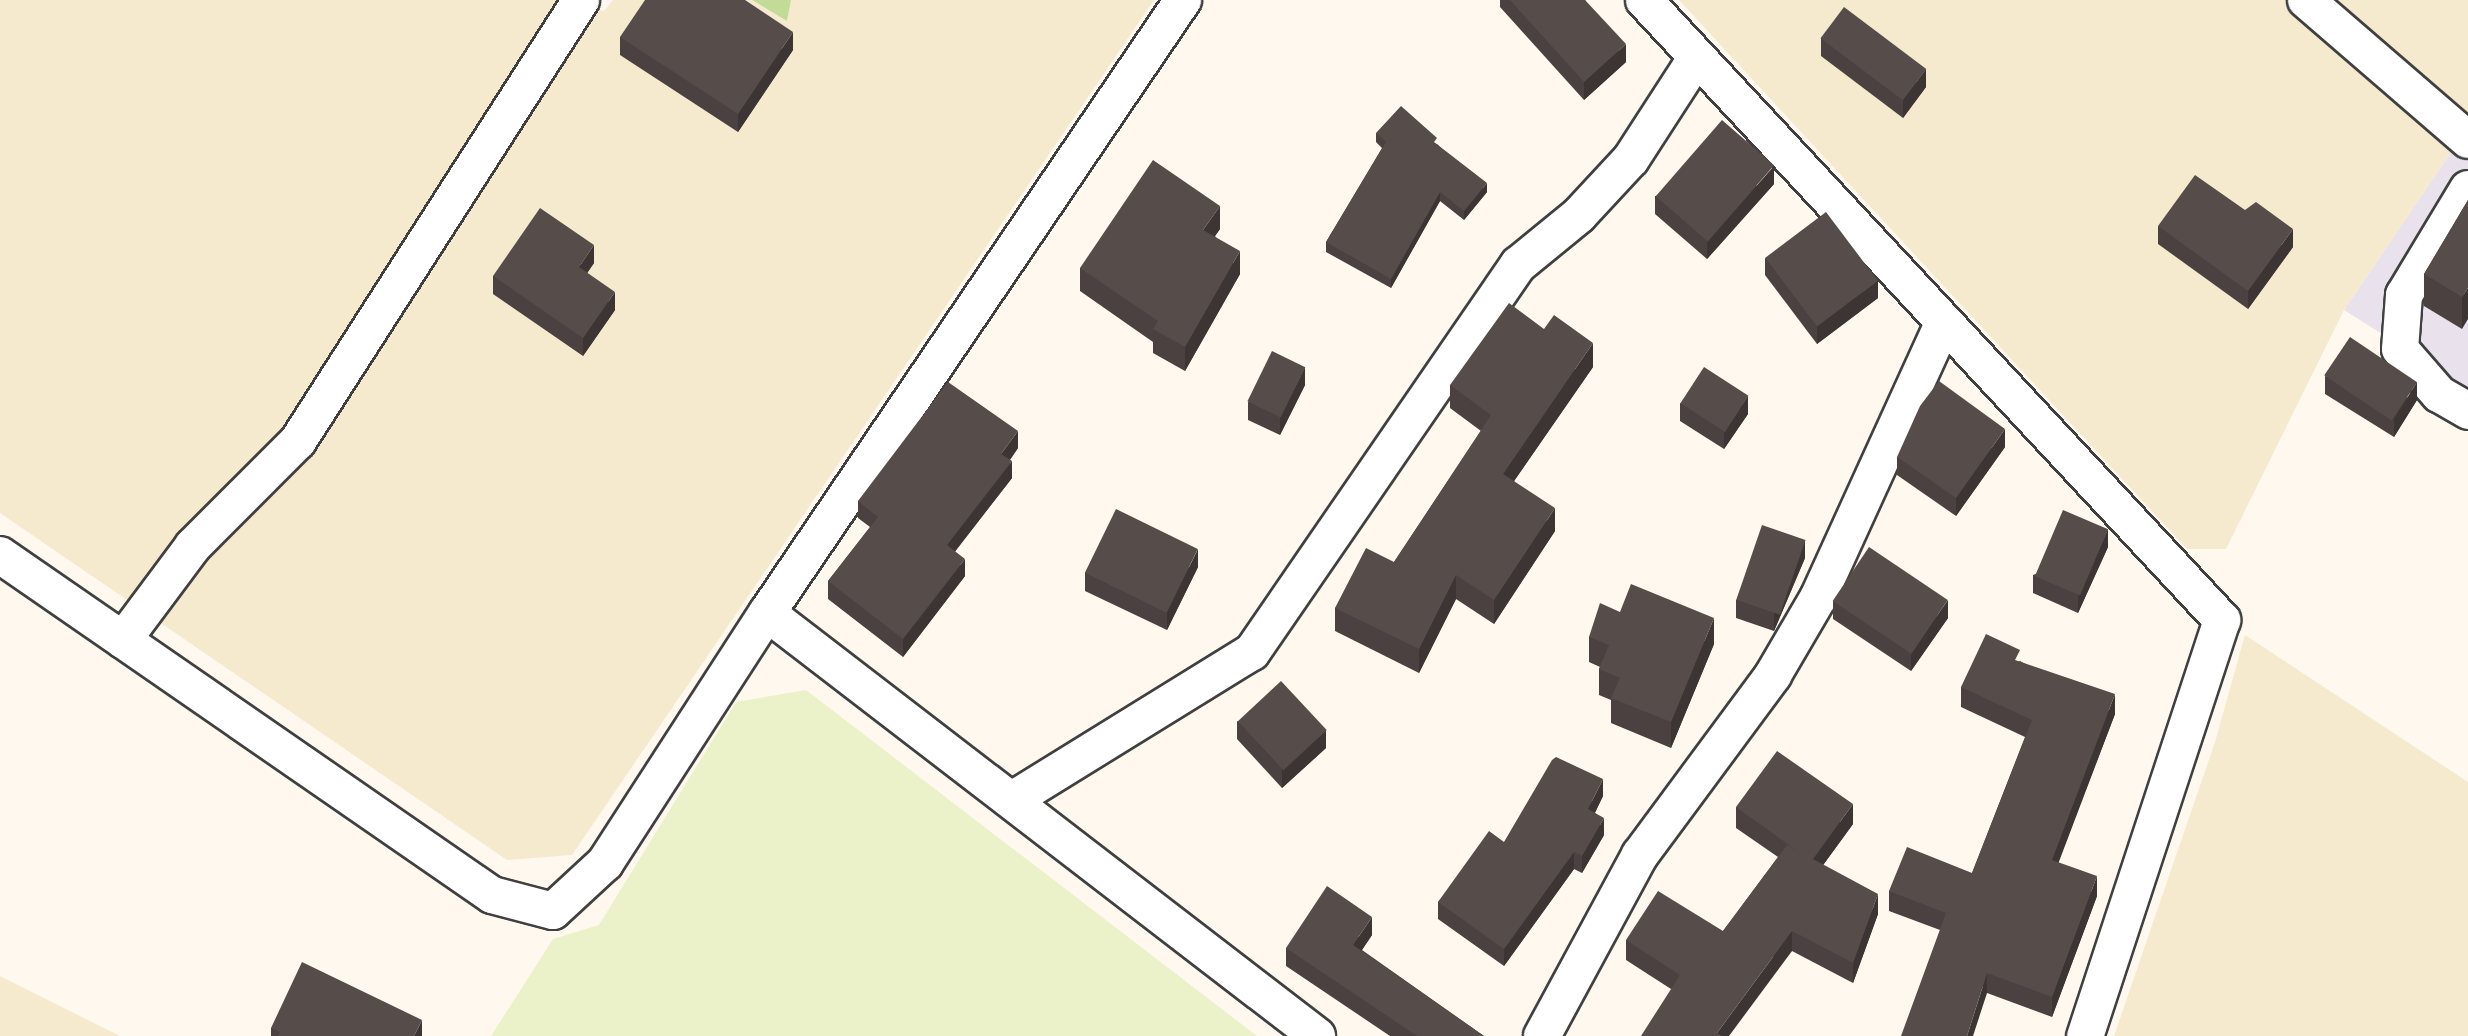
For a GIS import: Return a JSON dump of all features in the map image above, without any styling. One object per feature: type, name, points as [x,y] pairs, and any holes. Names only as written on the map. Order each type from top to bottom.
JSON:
[{"type":"street","points":[[123,640],[193,546],[298,441],[581,0]]},
{"type":"street","points":[[0,555],[492,895],[553,911],[605,863],[767,613],[1183,0]]},
{"type":"street","points":[[1644,0],[2222,620],[2085,1036]]},
{"type":"street","points":[[2306,0],[2468,140]]},
{"type":"street","points":[[1012,800],[1252,652],[1518,265],[1579,215],[1631,159],[1697,57]]},
{"type":"street","points":[[2468,189],[2404,295],[2400,349],[2439,394],[2468,411]]},
{"type":"street","points":[[1542,1036],[1640,855],[1773,675],[1818,598],[1944,322]]},
{"type":"street","points":[[767,613],[1317,1036]]},
{"type":"shaded area","points":[[0,0],[561,0],[604,11],[613,0],[752,0],[787,21],[791,0],[1154,0],[572,855],[507,860],[0,513]]},
{"type":"shaded area","points":[[1679,0],[2468,0],[2468,127],[2344,310],[2226,549],[2187,549]]},
{"type":"shaded area","points":[[2468,127],[2468,388],[2344,310]]},
{"type":"shaded area","points":[[2245,635],[2468,782],[2468,1036],[2114,1036],[2215,742]]},
{"type":"shaded area","points":[[0,976],[120,1036],[0,1036]]},
{"type":"green space","points":[[752,0],[791,0],[787,21]]},
{"type":"green space","points":[[806,690],[1257,1036],[491,1036],[553,939],[599,925],[736,702]]},
{"type":"building","points":[[645,0],[745,0],[793,32],[738,114],[620,37]]},
{"type":"building","points":[[1510,0],[1585,0],[1626,44],[1584,82]]},
{"type":"building","points":[[1844,7],[1926,69],[1903,100],[1821,38]]},
{"type":"building","points":[[1401,106],[1437,138],[1434,142],[1487,183],[1464,211],[1440,192],[1391,279],[1326,242],[1386,142],[1376,133]]},
{"type":"building","points":[[1722,120],[1774,165],[1708,241],[1656,196]]},
{"type":"building","points":[[1153,160],[1220,206],[1203,230],[1240,251],[1185,347],[1153,329],[1158,321],[1080,268]]},
{"type":"building","points":[[2195,175],[2245,210],[2256,202],[2293,229],[2248,291],[2158,226]]},
{"type":"building","points":[[2468,200],[2468,288],[2462,297],[2424,274]]},
{"type":"building","points":[[540,208],[594,245],[579,267],[615,292],[583,338],[493,276]]},
{"type":"building","points":[[1826,212],[1878,281],[1817,326],[1765,258]]},
{"type":"building","points":[[1509,303],[1544,329],[1554,315],[1593,343],[1503,474],[1555,508],[1494,600],[1456,575],[1419,649],[1335,608],[1366,548],[1394,562],[1491,415],[1450,385]]},
{"type":"building","points":[[2350,337],[2417,382],[2391,420],[2324,375]]},
{"type":"building","points":[[1272,351],[1305,367],[1281,418],[1247,401]]},
{"type":"building","points":[[1704,367],[1748,396],[1725,432],[1681,403]]},
{"type":"building","points":[[1939,381],[2005,429],[1956,498],[1897,457],[1920,406]]},
{"type":"building","points":[[948,382],[1018,431],[1001,454],[1012,461],[947,545],[965,559],[903,639],[828,581],[878,517],[858,501]]},
{"type":"building","points":[[1116,509],[1198,549],[1167,613],[1085,573]]},
{"type":"building","points":[[2063,510],[2108,529],[2080,595],[2035,576]]},
{"type":"building","points":[[1762,525],[1805,540],[1780,615],[1736,600]]},
{"type":"building","points":[[1869,547],[1948,600],[1911,654],[1833,601]]},
{"type":"building","points":[[1631,584],[1714,618],[1671,722],[1611,698],[1620,678],[1599,669],[1609,645],[1589,637],[1600,603],[1620,612]]},
{"type":"building","points":[[1986,634],[2020,650],[2015,660],[2115,694],[2052,860],[2097,876],[2052,997],[1987,973],[1967,1036],[1901,1036],[1946,913],[1889,891],[1907,847],[1972,873],[2032,720],[1961,687]]},
{"type":"building","points":[[1281,681],[1327,730],[1284,770],[1238,721]]},
{"type":"building","points":[[1777,751],[1853,804],[1813,859],[1878,894],[1853,963],[1792,931],[1717,1033],[1722,1036],[1641,1036],[1680,975],[1626,940],[1658,891],[1723,931],[1787,845],[1796,850],[1736,807]]},
{"type":"building","points":[[1556,757],[1603,779],[1588,809],[1604,818],[1582,856],[1574,852],[1504,949],[1438,902],[1489,831],[1504,842]]},
{"type":"building","points":[[1327,886],[1372,917],[1353,945],[1484,1036],[1417,1036],[1286,948]]},
{"type":"building","points":[[302,962],[422,1020],[414,1036],[278,1036],[280,1032],[271,1028]]}]
